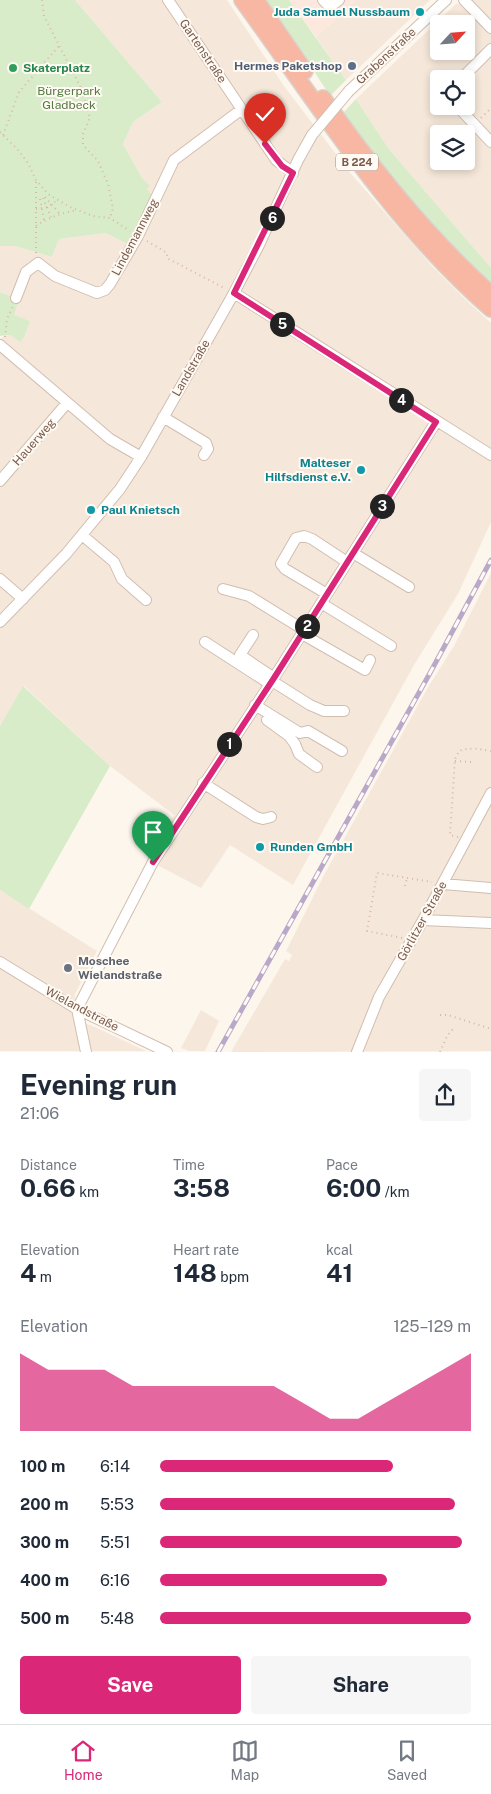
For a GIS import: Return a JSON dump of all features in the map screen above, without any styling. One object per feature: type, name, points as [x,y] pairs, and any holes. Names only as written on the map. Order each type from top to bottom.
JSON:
[{"type":"highway","name":"B 224","points":[[242,0],[324,117],[376,186],[442,262],[491,309]]},
{"type":"highway","name":"B 224","points":[[256,0],[324,100],[391,188],[446,249],[491,294]]},
{"type":"street","name":"Gartenstraße","points":[[168,0],[276,160],[293,173]]},
{"type":"street","points":[[323,0],[330,7],[339,0]]},
{"type":"street","name":"Grabenstraße","points":[[349,91],[446,0]]},
{"type":"street","points":[[464,0],[491,28]]},
{"type":"street","points":[[470,70],[491,49]]},
{"type":"street","name":"Landstraße","points":[[0,622],[82,535],[120,489],[141,457],[234,293],[298,160],[312,136],[349,91]]},
{"type":"street","name":"Lindemannweg","points":[[16,298],[26,272],[38,263],[55,276],[97,293],[105,290],[138,236],[174,160],[242,109]]},
{"type":"street","points":[[465,115],[491,142]]},
{"type":"street","points":[[234,293],[491,455]]},
{"type":"street","points":[[1,347],[110,439],[141,457]]},
{"type":"street","name":"Hauerweg","points":[[0,481],[67,403]]},
{"type":"street","points":[[164,417],[206,443],[208,449],[204,454]]},
{"type":"street","points":[[83,1049],[77,1009],[153,862],[272,681],[436,422]]},
{"type":"street","points":[[82,535],[114,562],[122,579],[146,600]]},
{"type":"street","points":[[327,594],[285,569],[282,564],[296,538],[304,536],[312,539],[410,587]]},
{"type":"street","points":[[0,579],[23,599]]},
{"type":"street","points":[[223,589],[249,596],[365,670],[370,660]]},
{"type":"street","points":[[321,603],[391,646]]},
{"type":"street","points":[[253,635],[240,655],[272,681]]},
{"type":"street","points":[[206,642],[310,706],[324,711],[344,711]]},
{"type":"street","points":[[253,708],[300,733],[308,731],[342,751]]},
{"type":"street","points":[[253,708],[289,736],[299,754],[317,767]]},
{"type":"street","points":[[204,783],[256,817],[271,817]]},
{"type":"street","name":"Görlitzer Straße","points":[[357,1052],[379,997],[443,884],[491,793]]},
{"type":"street","points":[[443,884],[491,888]]},
{"type":"street","points":[[423,920],[491,923]]},
{"type":"street","name":"Wielandstraße","points":[[0,962],[77,1009],[167,1052]]},
{"type":"path","points":[[42,0],[44,16],[82,90],[90,118],[83,134],[83,145],[98,161],[108,184],[113,208],[110,218]]},
{"type":"path","points":[[3,135],[19,92],[58,46]]},
{"type":"path","points":[[474,124],[491,108]]},
{"type":"path","points":[[0,132],[28,163],[36,180],[48,194],[92,216],[110,218],[167,253],[167,258],[234,293]]},
{"type":"path","points":[[35,250],[36,180]]},
{"type":"path","points":[[36,199],[43,198],[48,194]]},
{"type":"path","points":[[43,198],[60,214]]},
{"type":"path","points":[[43,198],[52,217]]},
{"type":"path","points":[[43,198],[44,220]]},
{"type":"path","points":[[36,209],[47,208],[58,200]]},
{"type":"path","points":[[36,226],[44,220],[77,210]]},
{"type":"path","points":[[1,347],[6,334],[8,319],[16,298]]},
{"type":"path","points":[[468,838],[450,835],[455,761],[459,751],[465,749],[475,748],[491,751]]},
{"type":"path","points":[[455,761],[472,762]]},
{"type":"path","points":[[412,940],[367,931],[377,873],[443,884]]},
{"type":"path","points":[[405,886],[407,878]]},
{"type":"path","points":[[440,1015],[448,1015],[491,1029]]},
{"type":"path","points":[[440,1052],[447,1036],[453,1029]]},
{"type":"shaded area","points":[[75,0],[227,0],[284,86],[352,175],[433,267],[491,323],[491,522],[458,594],[414,665],[293,885],[230,845],[201,888],[159,866],[147,859],[174,815],[110,766],[24,686],[0,726],[0,339],[11,335],[30,321],[13,315],[19,299],[0,292],[0,246],[15,246],[52,257],[59,239],[106,233],[149,187],[123,144],[133,122],[162,102]]},
{"type":"shaded area","points":[[289,0],[356,0],[316,37]]},
{"type":"shaded area","points":[[356,0],[430,0],[346,80],[316,37]]},
{"type":"shaded area","points":[[464,0],[491,0],[491,268],[388,148],[356,99],[430,29],[430,60],[475,60],[475,15],[444,15],[457,3],[459,5]]},
{"type":"shaded area","points":[[491,573],[491,1051],[231,1052],[285,959],[289,961],[292,955],[286,951],[324,875],[427,689],[454,646]]},
{"type":"shaded area","points":[[0,890],[97,951],[75,994],[73,1019],[95,1027],[146,1051],[0,1051]]},
{"type":"shaded area","points":[[201,1010],[219,1021],[205,1051],[189,1051],[181,1048]]},
{"type":"green space","name":"Bürgerpark Gladbeck","points":[[0,0],[75,0],[162,102],[133,122],[123,144],[142,178],[150,186],[147,189],[152,195],[128,244],[106,233],[59,239],[52,257],[15,246],[0,246]]},
{"type":"green space","points":[[264,0],[289,0],[346,80],[330,96],[303,54]]},
{"type":"green space","points":[[356,99],[388,148],[491,268],[491,285],[413,205],[342,114]]},
{"type":"green space","points":[[0,292],[19,299],[14,315],[30,321],[20,342],[11,335],[0,336]]},
{"type":"green space","points":[[23,686],[110,766],[29,909],[0,890],[0,726]]},
{"type":"railway","points":[[218,1052],[491,560]]},
{"type":"place","name":"Juda Samuel Nussbaum","points":[[420,12]]},
{"type":"place","name":"Hermes Paketshop","points":[[352,66]]},
{"type":"place","name":"Skaterplatz","points":[[13,68]]},
{"type":"place","name":"Malteser Hilfsdienst e.V.","points":[[361,470]]},
{"type":"place","name":"Paul Knietsch","points":[[91,510]]},
{"type":"place","name":"Runden GmbH","points":[[260,847]]},
{"type":"place","name":"Moschee Wielandstraße","points":[[68,968]]},
{"type":"route","points":[[153,862],[274,678],[436,422],[234,293],[293,173],[276,160],[265,144]]}]
